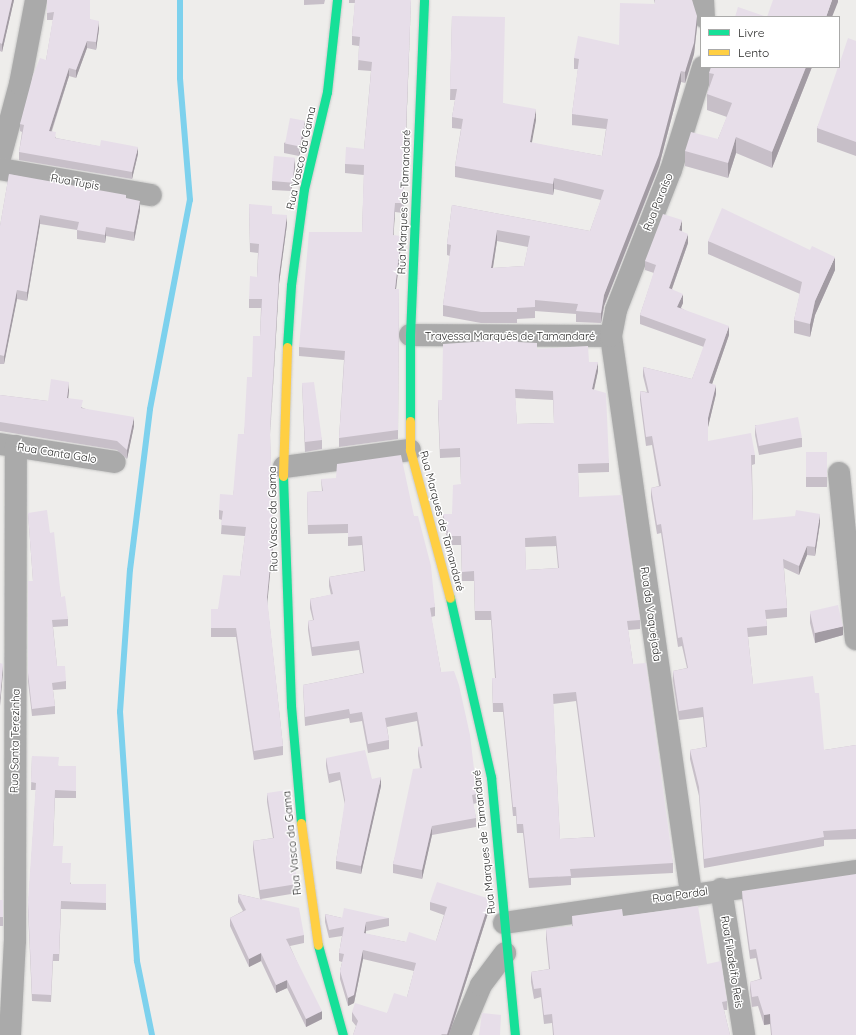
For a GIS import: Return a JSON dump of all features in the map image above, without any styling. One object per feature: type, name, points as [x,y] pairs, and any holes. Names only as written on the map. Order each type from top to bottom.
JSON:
[{"type":"street","points":[[0,158],[20,84],[36,0]]},
{"type":"street","name":"Rua Vasco da Gama","points":[[337,0],[329,78],[304,189],[291,285],[283,393],[291,706],[303,840],[314,932],[332,1002],[346,1034]]},
{"type":"street","name":"Rua Marques de Tamandaré","points":[[424,0],[410,336],[410,450],[447,585],[490,777],[504,923],[505,952],[515,1035]]},
{"type":"street","points":[[703,0],[704,16]]},
{"type":"street","name":"Rua Paraíso","points":[[611,336],[616,310],[671,170],[703,68]]},
{"type":"street","name":"Rua Tupis","points":[[0,169],[150,195]]},
{"type":"street","name":"Travessa Marquês de Tamandaré","points":[[410,336],[611,336]]},
{"type":"street","name":"Rua da Vaquejada","points":[[611,336],[691,893]]},
{"type":"street","name":"Rua Canta Galo","points":[[8,445],[115,462]]},
{"type":"street","name":"Rua Santa Terezinha","points":[[8,445],[8,739],[13,766],[15,941],[10,1035]]},
{"type":"street","points":[[284,467],[410,450]]},
{"type":"street","points":[[839,473],[856,639]]},
{"type":"street","name":"Rua Pardal","points":[[504,923],[691,893],[856,871]]},
{"type":"street","name":"Rua Filadelfio Reis","points":[[720,889],[744,1035]]},
{"type":"street","points":[[460,1035],[481,985],[505,952]]},
{"type":"building","points":[[0,0],[12,0],[2,44],[0,43]]},
{"type":"building","points":[[47,0],[90,0],[90,19],[99,21],[96,42],[87,41],[76,70],[69,68],[49,131],[56,132],[55,138],[100,146],[101,140],[138,147],[132,172],[19,152],[24,125],[20,124],[33,75],[40,58],[46,60],[54,12],[47,13]]},
{"type":"building","points":[[355,0],[411,0],[403,203],[395,203],[393,235],[401,236],[395,289],[399,289],[398,430],[339,438],[345,351],[299,347],[309,232],[362,232],[364,165],[345,164],[346,147],[364,149],[372,62],[358,60],[360,37],[352,36]]},
{"type":"building","points":[[655,0],[692,0],[697,16],[694,43],[685,72],[681,71],[659,155],[604,295],[601,313],[576,311],[578,304],[535,300],[535,307],[517,308],[517,312],[481,312],[443,305],[451,245],[447,244],[452,205],[590,231],[604,190],[554,178],[553,184],[455,166],[463,119],[452,117],[457,89],[450,89],[452,16],[505,17],[503,103],[536,109],[530,142],[602,156],[608,119],[572,114],[579,59],[574,58],[578,36],[619,45],[620,3],[655,4]],"holes":[[[497,230],[530,236],[524,266],[491,268]]]},
{"type":"building","points":[[773,0],[832,0],[826,16],[767,16]]},
{"type":"building","points":[[738,7],[764,16],[735,16]]},
{"type":"building","points":[[848,38],[856,41],[856,142],[817,128],[838,68],[840,68],[840,62]]},
{"type":"building","points":[[711,68],[806,68],[772,152],[736,137],[728,163],[685,151],[691,132],[718,139],[732,103],[707,94],[714,74],[709,73]]},
{"type":"building","points":[[290,118],[305,121],[300,146],[285,144]]},
{"type":"building","points":[[274,156],[295,158],[293,183],[272,181]]},
{"type":"building","points":[[9,174],[126,195],[126,198],[140,201],[134,232],[106,227],[105,235],[77,230],[79,222],[40,215],[27,292],[17,290],[4,356],[0,355],[0,226]]},
{"type":"building","points":[[249,204],[272,206],[272,214],[287,215],[279,275],[270,429],[273,535],[267,597],[283,746],[254,751],[236,628],[211,628],[211,609],[218,609],[223,575],[240,576],[246,527],[221,525],[223,511],[219,510],[220,494],[233,495],[238,434],[244,434],[247,377],[252,377],[253,336],[260,336],[262,299],[249,299],[250,276],[257,277],[259,244],[250,243]]},
{"type":"building","points":[[722,208],[810,250],[812,246],[835,257],[815,301],[810,324],[794,320],[802,282],[708,241]]},
{"type":"building","points":[[663,214],[682,220],[679,230],[688,234],[669,288],[683,294],[677,307],[729,326],[709,383],[716,385],[708,418],[708,441],[751,433],[755,455],[751,455],[753,520],[795,516],[796,510],[820,514],[815,547],[807,546],[799,566],[783,559],[787,608],[765,610],[767,626],[747,628],[753,684],[813,676],[815,693],[819,693],[824,750],[856,745],[856,829],[823,831],[824,837],[704,859],[699,787],[690,750],[707,747],[703,707],[679,711],[673,671],[688,668],[682,637],[678,638],[661,524],[657,525],[651,488],[661,486],[652,436],[646,437],[640,391],[649,393],[643,367],[692,379],[706,339],[640,315],[656,265],[645,261]]},
{"type":"building","points":[[518,339],[518,342],[537,343],[537,349],[588,346],[589,362],[598,362],[592,389],[606,393],[609,463],[578,464],[579,497],[622,495],[640,620],[627,621],[633,664],[646,663],[673,863],[570,869],[571,876],[529,878],[523,824],[517,824],[516,807],[513,807],[503,703],[493,703],[492,678],[496,678],[491,611],[475,611],[474,571],[462,572],[461,536],[449,536],[443,514],[452,514],[453,485],[461,484],[460,448],[440,449],[438,400],[442,400],[443,344]],"holes":[[[515,389],[553,391],[554,423],[517,424]],[[556,536],[559,568],[526,570],[525,538]],[[576,692],[595,837],[560,839],[553,694]]]},
{"type":"building","points":[[51,379],[69,382],[67,398],[83,400],[81,408],[134,417],[127,450],[117,441],[0,422],[0,395],[48,401]]},
{"type":"building","points":[[314,382],[322,440],[305,442],[302,383]]},
{"type":"building","points":[[798,417],[802,438],[759,446],[755,425]]},
{"type":"building","points":[[806,452],[827,452],[827,477],[806,477]]},
{"type":"building","points":[[401,455],[414,516],[418,516],[431,566],[435,607],[430,608],[441,672],[454,671],[459,685],[470,735],[477,794],[472,795],[476,818],[432,826],[422,870],[393,864],[413,769],[422,768],[418,747],[423,746],[417,712],[385,718],[389,740],[368,744],[362,712],[350,714],[349,709],[305,717],[303,685],[364,673],[359,641],[312,647],[308,621],[314,620],[310,599],[333,594],[329,577],[365,571],[362,536],[348,537],[348,524],[308,525],[307,492],[323,491],[321,479],[336,478],[337,464]]},
{"type":"building","points":[[47,510],[50,533],[54,532],[61,597],[65,596],[68,619],[52,620],[57,666],[65,666],[66,681],[52,683],[55,706],[32,709],[28,673],[28,581],[33,581],[28,513]]},
{"type":"building","points":[[838,605],[843,626],[815,633],[810,612]]},
{"type":"building","points":[[0,663],[3,664],[0,698]]},
{"type":"building","points":[[365,750],[372,779],[381,777],[361,866],[336,861],[345,800],[340,772],[329,774],[326,758]]},
{"type":"building","points":[[32,756],[59,757],[58,766],[76,766],[76,791],[55,790],[53,846],[63,846],[62,863],[71,863],[70,884],[106,884],[106,903],[61,901],[59,954],[53,954],[51,995],[32,994],[28,902],[36,783],[31,782]]},
{"type":"building","points":[[287,790],[297,884],[260,890],[253,841],[274,838],[267,793]]},
{"type":"building","points":[[856,874],[856,1035],[772,1035],[770,1014],[764,1015],[758,996],[752,997],[750,982],[762,979],[756,949],[750,950],[742,891]]},
{"type":"building","points":[[437,882],[490,899],[447,1034],[353,1035],[358,1021],[352,1012],[355,1003],[387,1013],[394,993],[407,997],[416,963],[363,950],[354,995],[348,998],[340,971],[344,954],[339,953],[344,927],[329,930],[325,914],[342,918],[344,908],[389,918],[366,922],[364,933],[406,942],[409,932],[436,941],[447,907],[430,902]]},
{"type":"building","points":[[238,894],[299,908],[304,935],[286,939],[322,1011],[306,1019],[287,980],[276,985],[261,953],[249,959],[230,918],[246,910]]},
{"type":"building","points":[[0,900],[3,900],[3,917],[0,917]]},
{"type":"building","points":[[698,906],[707,964],[721,961],[727,1001],[722,1002],[730,1035],[554,1035],[552,1014],[544,1015],[541,988],[534,989],[531,972],[550,969],[546,929],[573,926],[572,916],[622,909],[623,916]]},
{"type":"building","points":[[482,1013],[501,1015],[500,1035],[479,1035]]},
{"type":"waterway","points":[[152,1035],[137,961],[120,712],[130,570],[150,409],[190,200],[180,78],[180,0]]},
{"type":"traffic: fast","points":[[287,347],[291,285],[304,189],[327,92],[337,0]]},
{"type":"traffic: fast","points":[[410,421],[410,335],[424,0]]},
{"type":"traffic: fast","points":[[283,476],[291,706],[301,823]]},
{"type":"traffic: fast","points":[[450,598],[491,777],[515,1035]]},
{"type":"traffic: fast","points":[[318,945],[343,1035]]},
{"type":"traffic: slow","points":[[283,476],[287,347]]},
{"type":"traffic: slow","points":[[410,421],[410,450],[450,598]]},
{"type":"traffic: slow","points":[[301,823],[318,945]]}]
